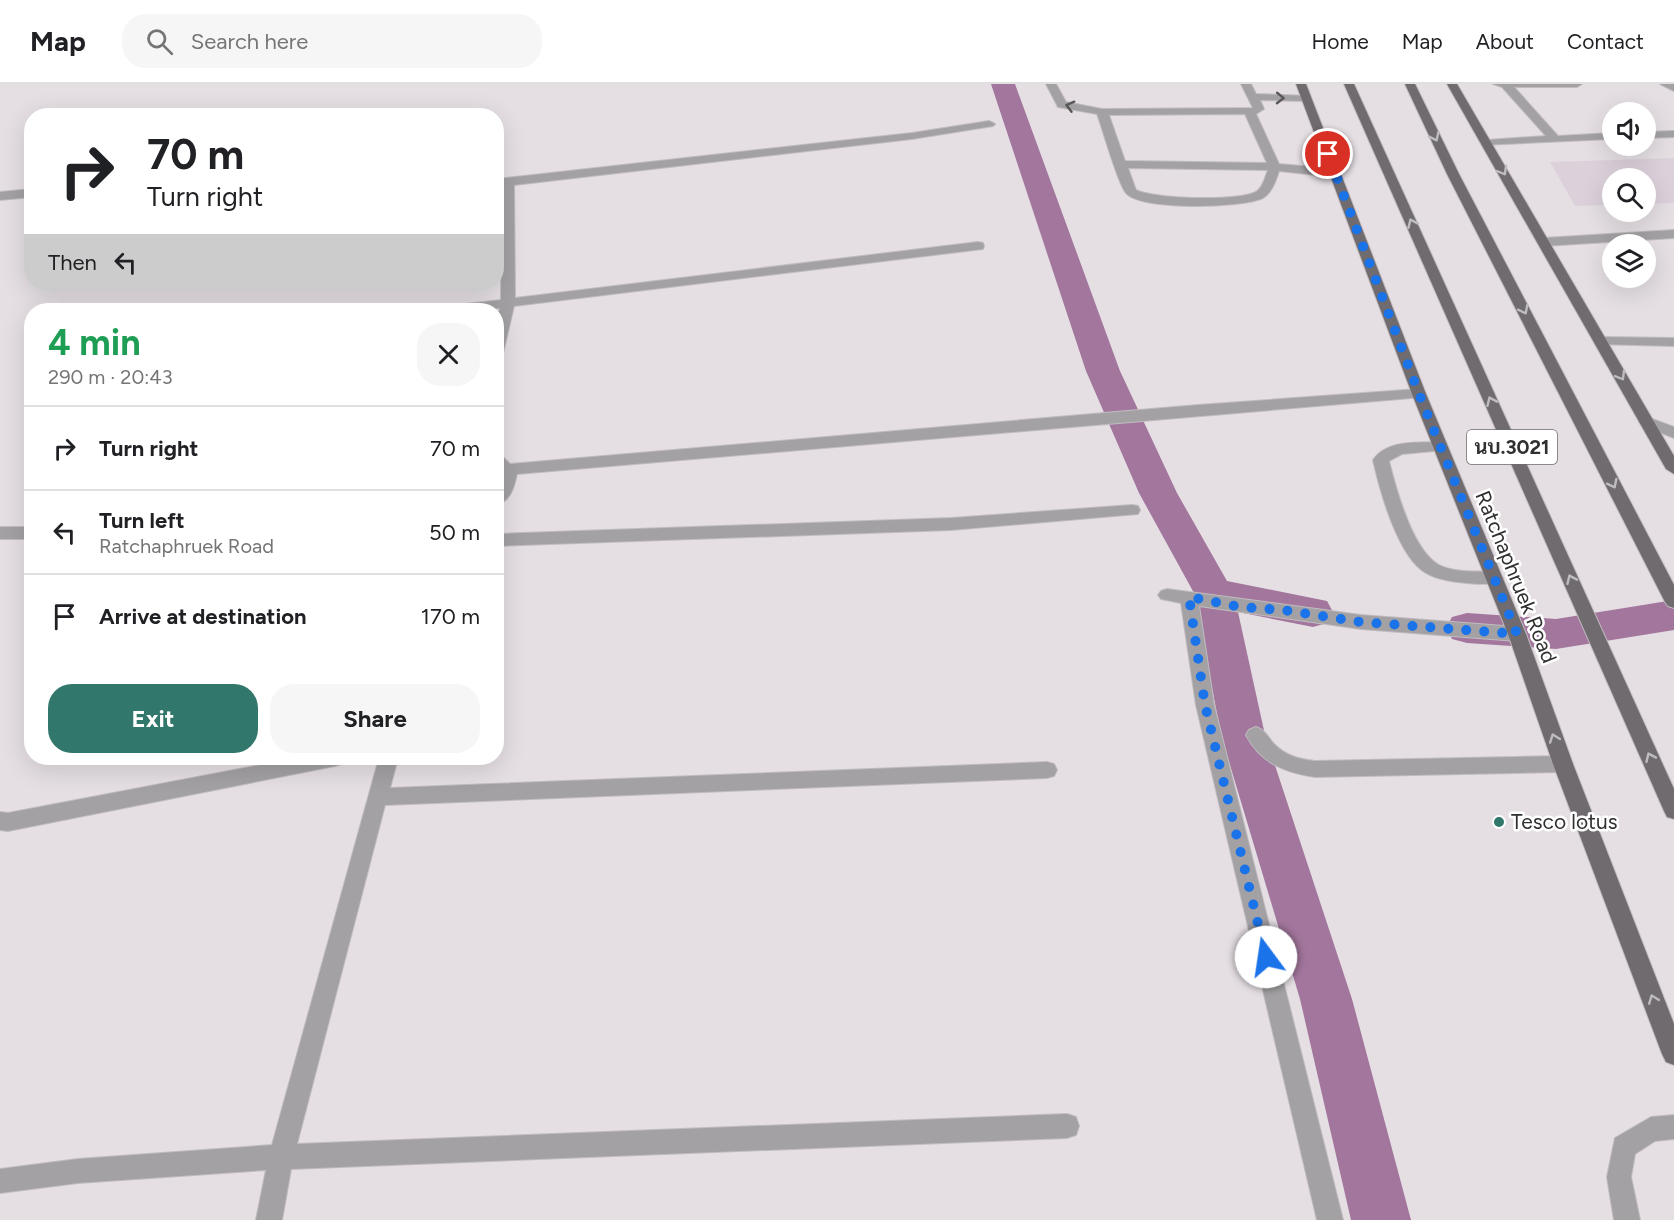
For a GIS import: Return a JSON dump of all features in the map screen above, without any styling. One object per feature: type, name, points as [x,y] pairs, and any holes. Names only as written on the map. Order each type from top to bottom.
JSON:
[{"type":"main road","name":"นบ.3021","points":[[1349,84],[1674,811]]},
{"type":"main road","name":"นบ.3021","points":[[1410,84],[1453,174],[1674,602]]},
{"type":"main road","points":[[1452,84],[1674,469]]},
{"type":"main road","name":"Ratchaphruek Road","points":[[1303,91],[1419,394],[1517,634],[1563,764],[1674,1054]]},
{"type":"street","points":[[1051,84],[1062,105],[1102,112],[1249,112],[1259,109],[1246,84]]},
{"type":"street","points":[[1503,85],[1577,84]]},
{"type":"street","points":[[1665,84],[1674,88]]},
{"type":"street","points":[[1503,85],[1555,139]]},
{"type":"street","points":[[1254,97],[1303,91]]},
{"type":"street","points":[[1102,112],[1131,192],[1142,198],[1186,201],[1246,199],[1258,196],[1268,187],[1275,167],[1249,112]]},
{"type":"street","points":[[504,183],[900,137],[989,124]]},
{"type":"street","points":[[1656,135],[1674,134]]},
{"type":"street","points":[[1487,143],[1602,137]]},
{"type":"street","points":[[1122,164],[1275,167],[1335,173]]},
{"type":"street","points":[[0,196],[24,194]]},
{"type":"street","points":[[504,223],[508,303],[504,320]]},
{"type":"street","points":[[1544,242],[1674,234]]},
{"type":"street","points":[[504,303],[978,246]]},
{"type":"street","points":[[1601,341],[1674,342]]},
{"type":"street","points":[[504,467],[508,471],[510,469],[1198,410],[1419,394]]},
{"type":"street","points":[[1647,422],[1674,433]]},
{"type":"street","points":[[1440,447],[1400,448],[1387,453],[1381,460],[1383,473],[1411,544],[1432,570],[1452,575],[1494,578]]},
{"type":"street","points":[[504,492],[510,469]]},
{"type":"street","points":[[504,540],[951,524],[1132,510]]},
{"type":"street","points":[[0,533],[24,533]]},
{"type":"street","points":[[1167,596],[1361,622],[1517,634]]},
{"type":"street","points":[[1195,598],[1205,705],[1330,1220]]},
{"type":"street","points":[[1256,735],[1270,754],[1287,765],[1315,770],[1563,764]]},
{"type":"street","points":[[0,821],[8,822],[299,765]]},
{"type":"street","points":[[269,1220],[281,1157],[386,765]]},
{"type":"street","points":[[376,797],[1047,770]]},
{"type":"street","points":[[0,1181],[78,1171],[281,1157],[1066,1126]]},
{"type":"street","points":[[1627,1220],[1619,1177],[1624,1147],[1651,1129],[1674,1127]]},
{"type":"shaded area","points":[[1674,158],[1674,203],[1656,204],[1656,168],[1602,168],[1602,205],[1575,206],[1550,162]]},
{"type":"waterway","points":[[1003,84],[1103,371],[1158,493],[1214,593]]},
{"type":"waterway","points":[[1214,593],[1313,612]]},
{"type":"waterway","points":[[1214,593],[1243,735],[1326,999],[1381,1220]]},
{"type":"waterway","points":[[1467,628],[1556,634],[1674,615]]},
{"type":"place","name":"Tesco lotus","points":[[1499,822]]},
{"type":"route","points":[[1266,957],[1205,705],[1189,597],[1240,607],[1282,610],[1361,622],[1517,634],[1419,394],[1328,154]]}]
